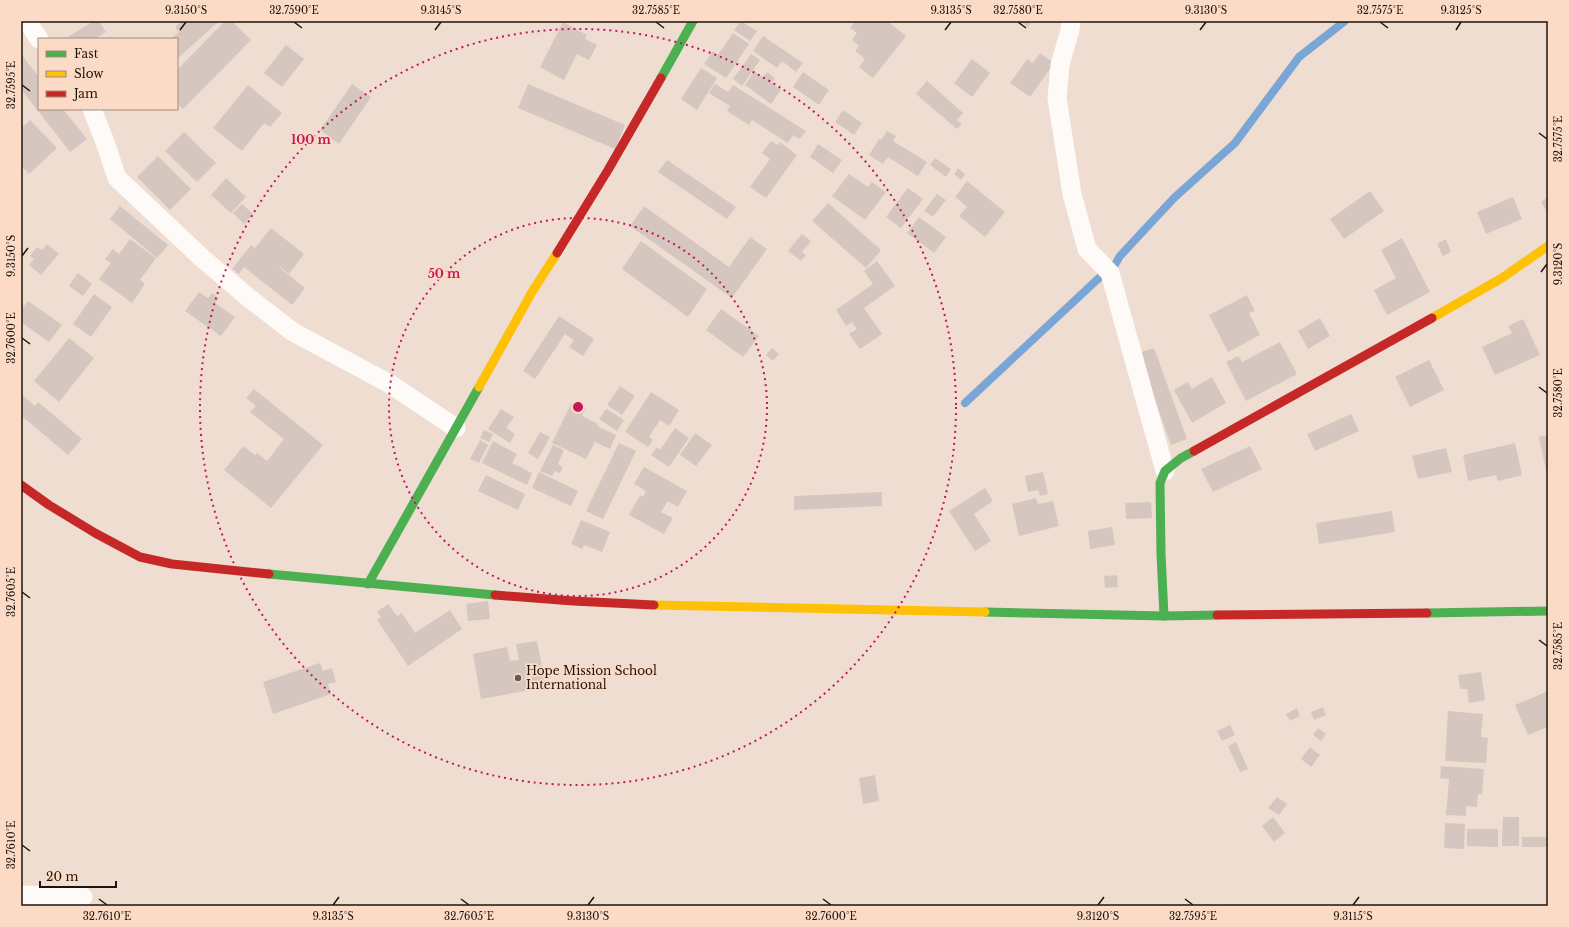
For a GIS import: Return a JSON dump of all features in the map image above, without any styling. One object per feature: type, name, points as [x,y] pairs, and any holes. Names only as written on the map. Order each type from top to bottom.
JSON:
[{"type":"street","points":[[27,21],[38,38]]},
{"type":"street","points":[[368,584],[532,292],[608,170],[693,21]]},
{"type":"street","points":[[1071,21],[1070,30],[1060,65],[1057,98],[1072,194],[1087,249],[1110,273],[1165,471]]},
{"type":"street","points":[[92,110],[117,178],[202,258],[249,298],[293,332],[390,384],[456,428]]},
{"type":"street","points":[[1164,616],[1160,554],[1160,483],[1165,471],[1181,458],[1468,298],[1502,278],[1548,246]]},
{"type":"street","points":[[21,485],[49,505],[95,533],[140,557],[172,564],[368,584],[573,601],[683,606],[1164,616],[1548,611]]},
{"type":"street","points":[[21,895],[83,897]]},
{"type":"building","points":[[94,21],[99,21],[106,32],[97,38],[66,38]]},
{"type":"building","points":[[182,21],[219,21],[178,58],[178,38],[172,38],[179,32],[175,27]]},
{"type":"building","points":[[225,21],[232,21],[251,40],[183,109],[178,105],[178,69]]},
{"type":"building","points":[[741,21],[757,31],[750,41],[734,30]]},
{"type":"building","points":[[855,21],[887,21],[906,36],[873,78],[859,67],[865,59],[855,51],[859,46],[852,40],[857,33],[850,28]]},
{"type":"building","points":[[1020,21],[1032,21],[1028,27]]},
{"type":"building","points":[[563,22],[587,35],[585,39],[597,45],[589,60],[577,54],[564,80],[540,67]]},
{"type":"building","points":[[733,33],[749,44],[726,78],[704,64],[713,51],[718,55]]},
{"type":"building","points":[[763,36],[803,63],[796,72],[782,61],[777,68],[753,51]]},
{"type":"building","points":[[286,45],[304,59],[282,87],[264,73]]},
{"type":"building","points":[[1040,53],[1054,63],[1030,97],[1010,83],[1027,59],[1033,63]]},
{"type":"building","points":[[21,54],[38,76],[38,110],[64,110],[87,139],[70,152],[21,89]]},
{"type":"building","points":[[751,54],[760,60],[742,86],[733,79]]},
{"type":"building","points":[[972,59],[990,73],[972,97],[954,83]]},
{"type":"building","points":[[701,68],[717,78],[697,110],[681,99]]},
{"type":"building","points":[[754,71],[763,77],[767,72],[775,78],[772,83],[781,90],[771,104],[745,85]]},
{"type":"building","points":[[803,72],[829,90],[819,105],[793,87]]},
{"type":"building","points":[[927,81],[963,113],[957,120],[962,124],[957,129],[916,94]]},
{"type":"building","points":[[352,84],[371,97],[339,144],[320,130]]},
{"type":"building","points":[[528,84],[625,125],[615,149],[518,108]]},
{"type":"building","points":[[715,84],[728,92],[733,85],[806,131],[800,139],[793,135],[788,143],[752,120],[749,125],[727,111],[730,106],[709,93]]},
{"type":"building","points":[[248,85],[282,113],[270,127],[264,123],[242,151],[213,128]]},
{"type":"building","points":[[843,110],[862,123],[854,135],[835,122]]},
{"type":"building","points":[[30,120],[57,148],[29,174],[21,166],[21,129]]},
{"type":"building","points":[[887,131],[896,136],[893,141],[927,162],[918,176],[888,157],[883,164],[869,155],[879,139],[881,140]]},
{"type":"building","points":[[184,132],[216,163],[197,182],[165,151]]},
{"type":"building","points":[[771,141],[778,145],[780,142],[797,155],[766,198],[750,187],[770,159],[762,153]]},
{"type":"building","points":[[818,144],[842,160],[833,173],[810,157]]},
{"type":"building","points":[[158,156],[191,189],[170,210],[137,177]]},
{"type":"building","points":[[935,158],[951,169],[946,177],[930,165]]},
{"type":"building","points":[[667,160],[736,207],[727,219],[658,172]]},
{"type":"building","points":[[958,168],[965,174],[961,180],[954,174]]},
{"type":"building","points":[[849,174],[868,187],[872,182],[886,192],[865,220],[832,196]]},
{"type":"building","points":[[226,178],[246,197],[231,213],[211,195]]},
{"type":"building","points":[[967,181],[1005,212],[985,237],[959,216],[967,207],[955,197]]},
{"type":"building","points":[[908,188],[923,199],[901,228],[886,217]]},
{"type":"building","points":[[1370,191],[1384,211],[1344,239],[1330,219]]},
{"type":"building","points":[[937,194],[946,200],[933,217],[924,211]]},
{"type":"building","points":[[1513,197],[1522,219],[1486,234],[1477,212]]},
{"type":"building","points":[[1548,197],[1548,213],[1541,202]]},
{"type":"building","points":[[828,203],[881,250],[866,268],[812,221]]},
{"type":"building","points":[[242,204],[253,214],[244,224],[233,213]]},
{"type":"building","points":[[120,206],[168,245],[157,258],[110,219]]},
{"type":"building","points":[[644,206],[729,267],[750,237],[767,249],[732,298],[630,226]]},
{"type":"building","points":[[919,217],[946,237],[934,253],[907,233]]},
{"type":"building","points":[[271,228],[304,254],[289,274],[279,266],[305,288],[292,305],[244,267],[239,274],[232,269],[251,245],[255,248]]},
{"type":"building","points":[[802,234],[811,241],[802,252],[806,255],[801,261],[788,251]]},
{"type":"building","points":[[1402,238],[1430,292],[1387,315],[1374,290],[1396,278],[1381,250]]},
{"type":"building","points":[[130,239],[156,258],[140,280],[145,284],[132,303],[99,279],[111,263],[105,259],[113,249],[119,254]]},
{"type":"building","points":[[1446,239],[1451,252],[1443,256],[1437,244]]},
{"type":"building","points":[[641,241],[707,289],[688,317],[622,269]]},
{"type":"building","points":[[47,244],[59,254],[41,275],[29,265],[34,259],[30,256],[37,247],[42,250]]},
{"type":"building","points":[[877,261],[895,286],[864,308],[882,334],[860,349],[849,334],[857,329],[852,322],[846,326],[836,310],[873,284],[864,271]]},
{"type":"building","points":[[78,273],[92,284],[83,296],[69,286]]},
{"type":"building","points":[[199,292],[208,298],[212,293],[219,298],[215,303],[235,317],[221,336],[185,311]]},
{"type":"building","points":[[94,294],[112,307],[91,337],[73,324]]},
{"type":"building","points":[[1247,295],[1255,311],[1249,313],[1260,335],[1228,352],[1209,315]]},
{"type":"building","points":[[28,301],[62,325],[49,342],[21,322],[21,310]]},
{"type":"building","points":[[721,309],[759,336],[743,357],[706,330]]},
{"type":"building","points":[[559,316],[594,339],[583,356],[569,347],[574,340],[565,334],[535,379],[523,371]]},
{"type":"building","points":[[1320,318],[1330,336],[1308,349],[1298,331]]},
{"type":"building","points":[[1523,319],[1540,355],[1495,375],[1482,347],[1512,333],[1508,326]]},
{"type":"building","points":[[69,338],[94,358],[59,402],[34,381]]},
{"type":"building","points":[[1280,342],[1297,374],[1246,401],[1226,362],[1238,356],[1242,362]]},
{"type":"building","points":[[772,348],[779,354],[773,361],[766,355]]},
{"type":"building","points":[[1154,348],[1187,439],[1171,445],[1138,353]]},
{"type":"building","points":[[1429,360],[1444,390],[1410,407],[1395,377]]},
{"type":"building","points":[[1212,377],[1226,403],[1192,423],[1174,390],[1188,382],[1192,389]]},
{"type":"building","points":[[620,386],[635,396],[622,415],[607,405]]},
{"type":"building","points":[[254,389],[323,445],[271,508],[224,470],[243,446],[255,455],[257,453],[267,461],[284,439],[250,412],[256,406],[246,398]]},
{"type":"building","points":[[651,392],[679,410],[669,426],[660,420],[649,437],[653,440],[648,447],[625,432]]},
{"type":"building","points":[[21,394],[35,406],[38,402],[82,439],[68,455],[23,417],[21,420]]},
{"type":"building","points":[[572,402],[586,408],[582,416],[598,424],[597,426],[616,435],[610,449],[595,442],[586,459],[552,443]]},
{"type":"building","points":[[501,409],[514,417],[506,428],[515,434],[510,443],[488,429]]},
{"type":"building","points":[[606,409],[624,420],[617,431],[599,419]]},
{"type":"building","points":[[1351,414],[1359,431],[1315,451],[1307,434]]},
{"type":"building","points":[[675,428],[689,438],[669,467],[651,455],[657,447],[660,450]]},
{"type":"building","points":[[484,430],[493,434],[489,442],[480,438]]},
{"type":"building","points":[[540,432],[550,437],[538,459],[528,453]]},
{"type":"building","points":[[695,433],[712,445],[696,466],[680,455]]},
{"type":"building","points":[[1548,435],[1548,475],[1547,475],[1539,437]]},
{"type":"building","points":[[480,440],[488,445],[479,463],[470,459]]},
{"type":"building","points":[[493,441],[517,454],[512,463],[532,473],[527,485],[482,463]]},
{"type":"building","points":[[619,443],[636,451],[603,519],[586,511]]},
{"type":"building","points":[[1515,443],[1522,475],[1498,481],[1496,475],[1468,481],[1463,455]]},
{"type":"building","points":[[553,445],[564,450],[558,464],[563,467],[560,473],[555,471],[552,476],[540,471]]},
{"type":"building","points":[[1250,446],[1262,469],[1213,492],[1201,469]]},
{"type":"building","points":[[1446,448],[1452,472],[1418,479],[1412,456]]},
{"type":"building","points":[[644,467],[687,491],[678,507],[668,501],[661,512],[673,518],[664,534],[629,515],[640,495],[643,497],[646,491],[634,484]]},
{"type":"building","points":[[539,472],[578,491],[571,506],[532,488]]},
{"type":"building","points":[[1043,472],[1048,494],[1040,496],[1038,490],[1028,492],[1025,476]]},
{"type":"building","points":[[486,475],[525,494],[518,510],[478,491]]},
{"type":"building","points":[[985,488],[993,501],[974,514],[991,541],[975,551],[949,511]]},
{"type":"building","points":[[882,492],[882,506],[794,510],[794,496]]},
{"type":"building","points":[[1036,498],[1038,504],[1053,501],[1059,526],[1019,536],[1012,504]]},
{"type":"building","points":[[1151,502],[1152,518],[1126,519],[1125,503]]},
{"type":"building","points":[[1392,511],[1395,532],[1319,544],[1316,523]]},
{"type":"building","points":[[581,520],[610,532],[602,552],[584,545],[582,549],[571,544]]},
{"type":"building","points":[[1112,527],[1115,545],[1090,549],[1088,531]]},
{"type":"building","points":[[1117,575],[1118,587],[1105,588],[1104,576]]},
{"type":"building","points":[[488,601],[490,619],[468,621],[466,604]]},
{"type":"building","points":[[388,604],[397,616],[402,613],[415,633],[450,610],[462,629],[408,666],[377,620],[381,617],[377,612]]},
{"type":"building","points":[[537,641],[546,687],[481,699],[473,654],[507,647],[510,661],[519,660],[516,644]]},
{"type":"building","points":[[320,663],[323,671],[332,668],[336,682],[328,684],[331,694],[273,714],[263,682]]},
{"type":"building","points":[[1481,672],[1485,700],[1469,703],[1467,689],[1460,689],[1458,675]]},
{"type":"building","points":[[1548,691],[1548,727],[1528,735],[1515,705]]},
{"type":"building","points":[[1323,707],[1326,715],[1314,720],[1311,712]]},
{"type":"building","points":[[1297,708],[1300,716],[1290,721],[1286,714]]},
{"type":"building","points":[[1448,711],[1483,714],[1481,737],[1488,738],[1486,763],[1445,761]]},
{"type":"building","points":[[1230,725],[1235,735],[1222,741],[1217,731]]},
{"type":"building","points":[[1318,728],[1326,734],[1321,741],[1313,735]]},
{"type":"building","points":[[1236,742],[1248,769],[1240,772],[1228,746]]},
{"type":"building","points":[[1310,747],[1320,755],[1311,767],[1301,759]]},
{"type":"building","points":[[1441,766],[1484,769],[1482,794],[1478,794],[1477,807],[1466,806],[1466,816],[1446,815],[1449,779],[1440,778]]},
{"type":"building","points":[[875,775],[879,801],[863,804],[859,778]]},
{"type":"building","points":[[1277,797],[1287,804],[1279,815],[1268,808]]},
{"type":"building","points":[[1273,817],[1285,833],[1274,842],[1262,826]]},
{"type":"building","points":[[1503,817],[1519,817],[1519,846],[1502,846]]},
{"type":"building","points":[[1445,823],[1465,824],[1464,849],[1444,848]]},
{"type":"building","points":[[1467,829],[1498,829],[1498,847],[1467,846]]},
{"type":"building","points":[[1522,837],[1548,837],[1548,847],[1522,847]]},
{"type":"waterway","points":[[965,403],[1100,277],[1110,273],[1120,256],[1174,198],[1235,143],[1299,57],[1345,21]]},
{"type":"traffic: fast","points":[[661,78],[693,21]]},
{"type":"traffic: fast","points":[[368,584],[479,387]]},
{"type":"traffic: fast","points":[[1164,616],[1160,483],[1165,471],[1181,458],[1194,451]]},
{"type":"traffic: fast","points":[[269,574],[495,595]]},
{"type":"traffic: fast","points":[[1427,613],[1548,611]]},
{"type":"traffic: fast","points":[[985,612],[1164,616],[1217,615]]},
{"type":"traffic: slow","points":[[1432,318],[1502,278],[1548,246]]},
{"type":"traffic: slow","points":[[479,387],[532,292],[557,253]]},
{"type":"traffic: slow","points":[[654,605],[985,612]]},
{"type":"traffic: jam","points":[[557,253],[608,170],[661,78]]},
{"type":"traffic: jam","points":[[1194,451],[1432,318]]},
{"type":"traffic: jam","points":[[21,485],[49,505],[95,533],[140,557],[172,564],[269,574]]},
{"type":"traffic: jam","points":[[495,595],[654,605]]},
{"type":"traffic: jam","points":[[1217,615],[1427,613]]},
{"type":"place","name":"Hope Mission School International","points":[[518,678]]}]
